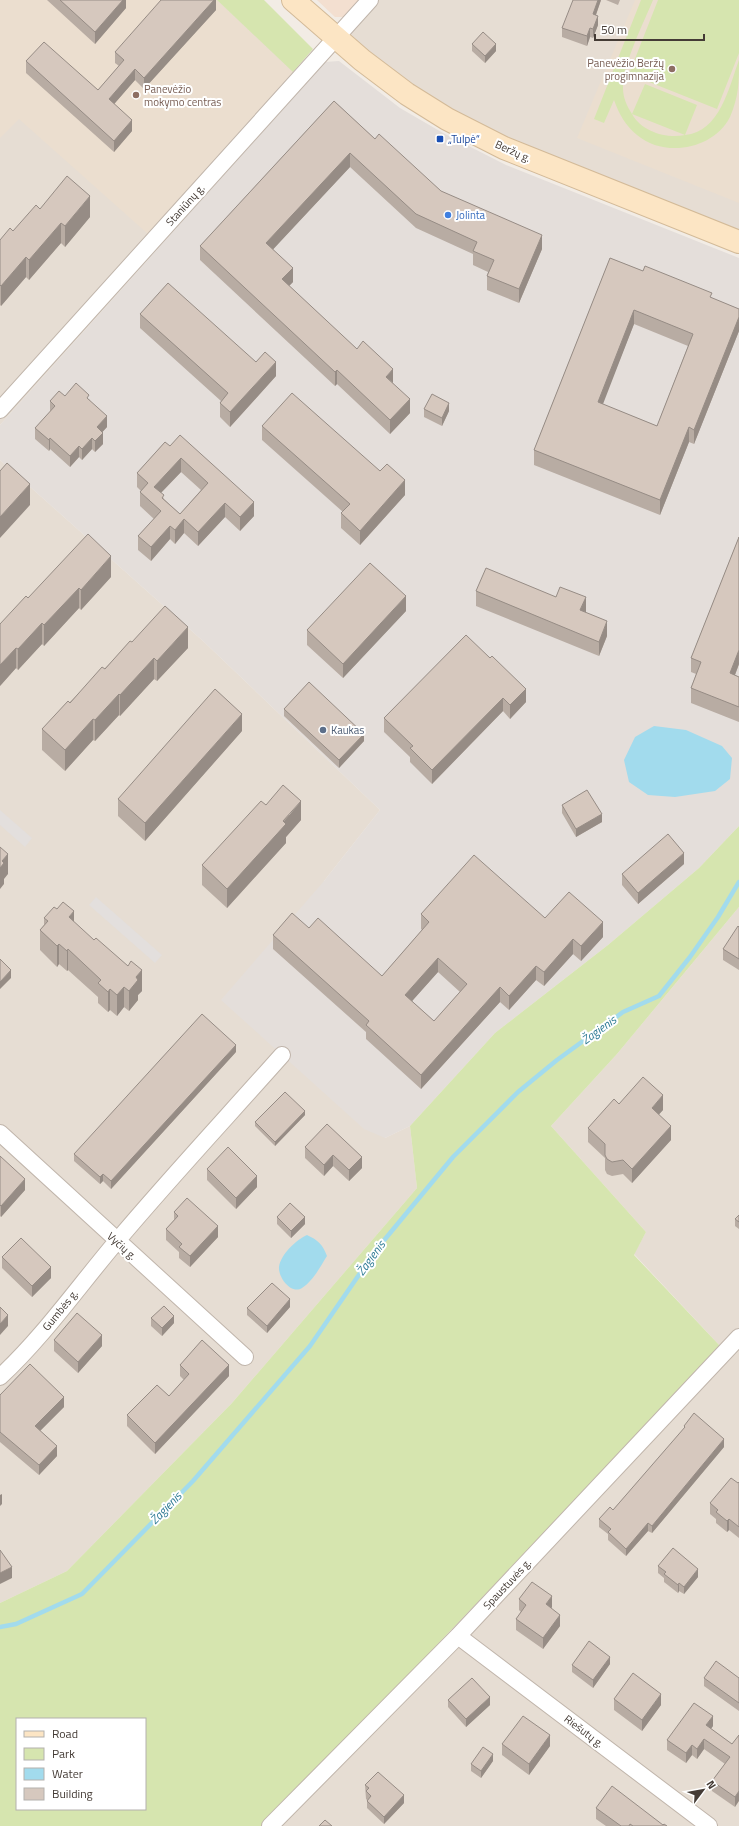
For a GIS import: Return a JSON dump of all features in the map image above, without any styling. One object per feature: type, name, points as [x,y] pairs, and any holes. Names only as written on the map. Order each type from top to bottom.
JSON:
[{"type":"main road","name":"Beržų g.","points":[[293,0],[362,60],[407,94],[447,119],[504,148],[739,242]]},
{"type":"street","name":"Staniūnų g.","points":[[0,410],[370,0]]},
{"type":"street","name":"Gumbės g.","points":[[0,1376],[19,1359],[41,1334],[117,1241],[282,1055]]},
{"type":"street","name":"Vyčių g.","points":[[0,1133],[245,1357]]},
{"type":"street","name":"Spaustuvės g.","points":[[270,1826],[458,1636],[739,1337]]},
{"type":"street","name":"Riešutų g.","points":[[458,1636],[709,1826]]},
{"type":"shaded area","name":"Panevėžio mokymo centras","points":[[0,0],[217,0],[306,83],[0,425]]},
{"type":"shaded area","name":"Panevėžio mokymo centras","points":[[0,0],[217,0],[293,72],[148,234],[19,119],[0,138]]},
{"type":"shaded area","points":[[317,0],[367,0],[346,17],[335,17]]},
{"type":"shaded area","points":[[370,0],[739,0],[739,242],[504,148],[336,38]]},
{"type":"shaded area","name":"Panevėžio Beržų progimnazija","points":[[635,0],[739,0],[739,203],[577,138]]},
{"type":"shaded area","points":[[339,61],[400,108],[443,133],[506,165],[739,258],[739,826],[699,868],[608,945],[495,1033],[410,1126],[385,1138],[364,1129],[221,1000],[324,881],[380,810],[203,641],[0,460],[0,425],[325,62]]},
{"type":"shaded area","points":[[0,460],[203,641],[380,810],[324,881],[385,1138],[410,1126],[417,1188],[232,1403],[67,1571],[0,1603]]},
{"type":"shaded area","points":[[0,810],[32,838],[25,847],[0,825]]},
{"type":"shaded area","points":[[96,897],[162,955],[155,963],[89,905]]},
{"type":"shaded area","points":[[739,907],[739,1826],[264,1826],[721,1347],[634,1254],[646,1232],[551,1126],[617,1054]]},
{"type":"green space","points":[[217,0],[264,0],[313,49],[293,72]]},
{"type":"green space","points":[[641,0],[653,0],[639,32],[626,68],[623,92],[628,108],[636,120],[648,130],[663,135],[678,136],[697,132],[707,126],[715,117],[727,95],[739,60],[738,89],[730,117],[722,128],[712,137],[700,143],[687,147],[674,148],[661,147],[648,142],[637,135],[626,123],[620,115],[614,100],[604,123],[594,119]]},
{"type":"green space","points":[[658,0],[739,0],[739,53],[717,109],[629,74]]},
{"type":"green space","points":[[645,84],[697,105],[685,135],[632,114]]},
{"type":"green space","points":[[739,826],[739,907],[617,1054],[551,1126],[646,1232],[634,1255],[721,1347],[264,1826],[0,1826],[0,1603],[67,1571],[232,1403],[417,1188],[410,1126],[495,1033],[608,945],[699,868]]},
{"type":"water","points":[[654,726],[686,730],[722,746],[732,758],[730,779],[715,791],[675,797],[648,795],[629,782],[624,760],[635,737]]},
{"type":"water","points":[[307,1235],[320,1243],[327,1256],[310,1282],[298,1290],[286,1284],[279,1271],[279,1267],[280,1262],[286,1252],[298,1240]]},
{"type":"building","points":[[60,0],[123,0],[95,32]]},
{"type":"building","points":[[161,0],[214,0],[144,78],[135,69],[109,99],[132,120],[114,141],[26,61],[44,42],[98,90],[124,60],[115,52]]},
{"type":"building","points":[[573,0],[598,0],[593,14],[598,16],[593,29],[590,28],[587,36],[562,28]]},
{"type":"building","points":[[483,32],[496,44],[485,56],[472,44]]},
{"type":"building","points":[[334,101],[375,139],[379,134],[441,191],[542,235],[519,289],[487,276],[494,260],[473,251],[477,242],[416,214],[350,153],[266,243],[293,268],[282,279],[357,349],[363,341],[393,369],[386,377],[410,399],[390,420],[337,370],[335,372],[200,246]]},
{"type":"building","points":[[67,176],[90,196],[65,226],[61,223],[29,260],[26,257],[1,286],[0,240],[10,228],[13,231],[36,205],[40,209]]},
{"type":"building","points":[[610,258],[643,271],[645,266],[712,293],[710,297],[739,309],[739,317],[694,430],[689,427],[660,500],[534,450]],"holes":[[[634,310],[693,334],[657,426],[598,402]]]},
{"type":"building","points":[[168,283],[256,362],[265,352],[276,362],[230,412],[220,403],[228,393],[140,314]]},
{"type":"building","points":[[76,383],[89,395],[87,398],[107,416],[97,427],[103,433],[95,441],[92,438],[82,449],[79,446],[70,456],[50,438],[49,440],[35,428],[55,406],[50,401],[59,391],[65,396]]},
{"type":"building","points":[[292,393],[380,471],[387,464],[405,480],[360,531],[341,513],[350,504],[262,426]]},
{"type":"building","points":[[432,394],[449,403],[442,418],[424,409]]},
{"type":"building","points":[[180,435],[254,502],[240,517],[225,503],[198,532],[184,519],[175,530],[170,526],[151,547],[138,536],[161,511],[140,492],[148,483],[137,473],[165,442],[170,446]],"holes":[[[181,458],[208,483],[180,514],[162,498],[164,495],[154,487]]]},
{"type":"building","points":[[7,463],[30,484],[0,517],[0,471]]},
{"type":"building","points":[[88,534],[111,556],[81,590],[79,588],[44,625],[42,623],[18,649],[16,648],[0,665],[0,624],[26,596],[28,598]]},
{"type":"building","points":[[739,537],[739,650],[730,673],[739,677],[739,707],[691,688],[701,662],[691,658]]},
{"type":"building","points":[[370,563],[406,596],[343,664],[307,630]]},
{"type":"building","points":[[486,568],[556,597],[560,587],[586,597],[580,610],[607,621],[599,642],[476,591]]},
{"type":"building","points":[[165,606],[188,627],[157,661],[154,658],[95,720],[93,719],[65,750],[42,729],[68,701],[70,703],[102,667],[105,669],[130,641],[132,642]]},
{"type":"building","points":[[466,635],[490,658],[492,656],[526,689],[510,705],[503,698],[432,770],[410,748],[413,746],[384,718]]},
{"type":"building","points":[[309,682],[364,734],[339,760],[284,709]]},
{"type":"building","points":[[215,689],[242,714],[145,823],[118,799]]},
{"type":"building","points":[[283,785],[301,801],[283,821],[286,824],[227,889],[202,865],[261,801],[266,805]]},
{"type":"building","points":[[587,790],[602,814],[576,829],[562,805]]},
{"type":"building","points":[[668,834],[684,853],[638,893],[622,874]]},
{"type":"building","points":[[0,847],[8,854],[2,861],[4,863],[0,868]]},
{"type":"building","points":[[474,855],[545,918],[569,892],[603,922],[581,946],[573,939],[544,972],[536,966],[509,996],[500,987],[421,1075],[366,1025],[369,1021],[273,935],[292,913],[309,928],[318,918],[382,976],[429,922],[421,914]],"holes":[[[438,958],[467,984],[434,1021],[405,995]]]},
{"type":"building","points":[[63,902],[74,911],[69,917],[94,940],[96,938],[128,966],[131,961],[142,970],[136,977],[138,980],[129,991],[124,987],[117,995],[110,989],[108,992],[98,983],[101,980],[68,949],[67,951],[59,944],[57,946],[40,930],[48,921],[44,918],[54,907],[57,909]]},
{"type":"building","points":[[738,926],[739,927],[739,959],[723,949]]},
{"type":"building","points":[[0,959],[11,970],[0,982]]},
{"type":"building","points":[[202,1014],[236,1045],[111,1181],[103,1174],[100,1177],[74,1154]]},
{"type":"building","points":[[643,1077],[663,1095],[652,1108],[671,1126],[632,1169],[623,1160],[612,1162],[607,1159],[605,1155],[605,1144],[588,1128],[614,1099],[619,1104]]},
{"type":"building","points":[[285,1092],[305,1111],[275,1142],[255,1122]]},
{"type":"building","points":[[327,1124],[362,1157],[349,1170],[333,1155],[324,1165],[305,1147]]},
{"type":"building","points":[[228,1147],[257,1176],[236,1198],[207,1169]]},
{"type":"building","points":[[0,1156],[25,1179],[1,1206],[0,1205]]},
{"type":"building","points":[[187,1198],[218,1226],[190,1256],[179,1247],[182,1244],[166,1229],[178,1216],[174,1212]]},
{"type":"building","points":[[290,1203],[305,1217],[291,1231],[277,1217]]},
{"type":"building","points":[[739,1215],[739,1222],[735,1219]]},
{"type":"building","points":[[21,1238],[51,1267],[32,1286],[2,1257]]},
{"type":"building","points":[[272,1283],[290,1299],[267,1326],[247,1308]]},
{"type":"building","points":[[164,1306],[174,1316],[162,1328],[151,1318]]},
{"type":"building","points":[[0,1307],[8,1315],[0,1324]]},
{"type":"building","points":[[77,1313],[102,1335],[78,1362],[54,1340]]},
{"type":"building","points":[[202,1340],[229,1365],[155,1443],[127,1415],[157,1385],[169,1396],[189,1374],[180,1365]]},
{"type":"building","points":[[30,1364],[64,1397],[35,1426],[57,1446],[39,1465],[0,1432],[0,1395]]},
{"type":"building","points":[[694,1413],[724,1439],[652,1526],[648,1523],[626,1549],[608,1532],[611,1529],[599,1519],[610,1507],[613,1510],[685,1427],[684,1426]]},
{"type":"building","points":[[731,1478],[738,1483],[739,1482],[739,1527],[729,1519],[727,1521],[716,1512],[718,1510],[710,1503]]},
{"type":"building","points":[[673,1548],[698,1569],[684,1587],[679,1583],[678,1585],[664,1574],[666,1572],[658,1566]]},
{"type":"building","points":[[0,1550],[12,1567],[0,1573]]},
{"type":"building","points":[[532,1582],[552,1596],[546,1604],[560,1615],[543,1638],[516,1619],[526,1605],[519,1599]]},
{"type":"building","points":[[589,1641],[610,1657],[593,1680],[572,1665]]},
{"type":"building","points":[[716,1661],[739,1678],[739,1703],[704,1678]]},
{"type":"building","points":[[633,1673],[661,1694],[642,1720],[614,1699]]},
{"type":"building","points":[[472,1678],[490,1697],[466,1719],[448,1700]]},
{"type":"building","points":[[694,1703],[713,1716],[706,1725],[732,1744],[739,1735],[739,1791],[735,1797],[712,1781],[730,1757],[704,1739],[697,1749],[692,1745],[686,1753],[667,1740]]},
{"type":"building","points":[[523,1716],[550,1735],[529,1764],[502,1744]]},
{"type":"building","points":[[483,1747],[493,1754],[481,1771],[471,1764]]},
{"type":"building","points":[[378,1772],[404,1795],[384,1817],[367,1801],[371,1796],[366,1791],[369,1788],[365,1785]]},
{"type":"building","points":[[612,1786],[663,1825],[664,1824],[667,1826],[633,1826],[630,1824],[629,1826],[621,1826],[596,1808]]},
{"type":"building","points":[[325,1820],[332,1826],[319,1826]]},
{"type":"waterway","name":"Žagienis","points":[[0,1627],[16,1624],[82,1594],[193,1481],[310,1346],[376,1250],[453,1157],[518,1092],[557,1060],[623,1012],[659,996],[690,957],[718,917],[739,882]]},
{"type":"place","name":"Panevėžio Beržų progimnazija","points":[[672,69]]},
{"type":"place","name":"Panevėžio mokymo centras","points":[[136,95]]},
{"type":"place","name":"„Tulpė“","points":[[440,139]]},
{"type":"place","name":"Jolinta","points":[[448,215]]},
{"type":"place","name":"Kaukas","points":[[323,730]]}]
